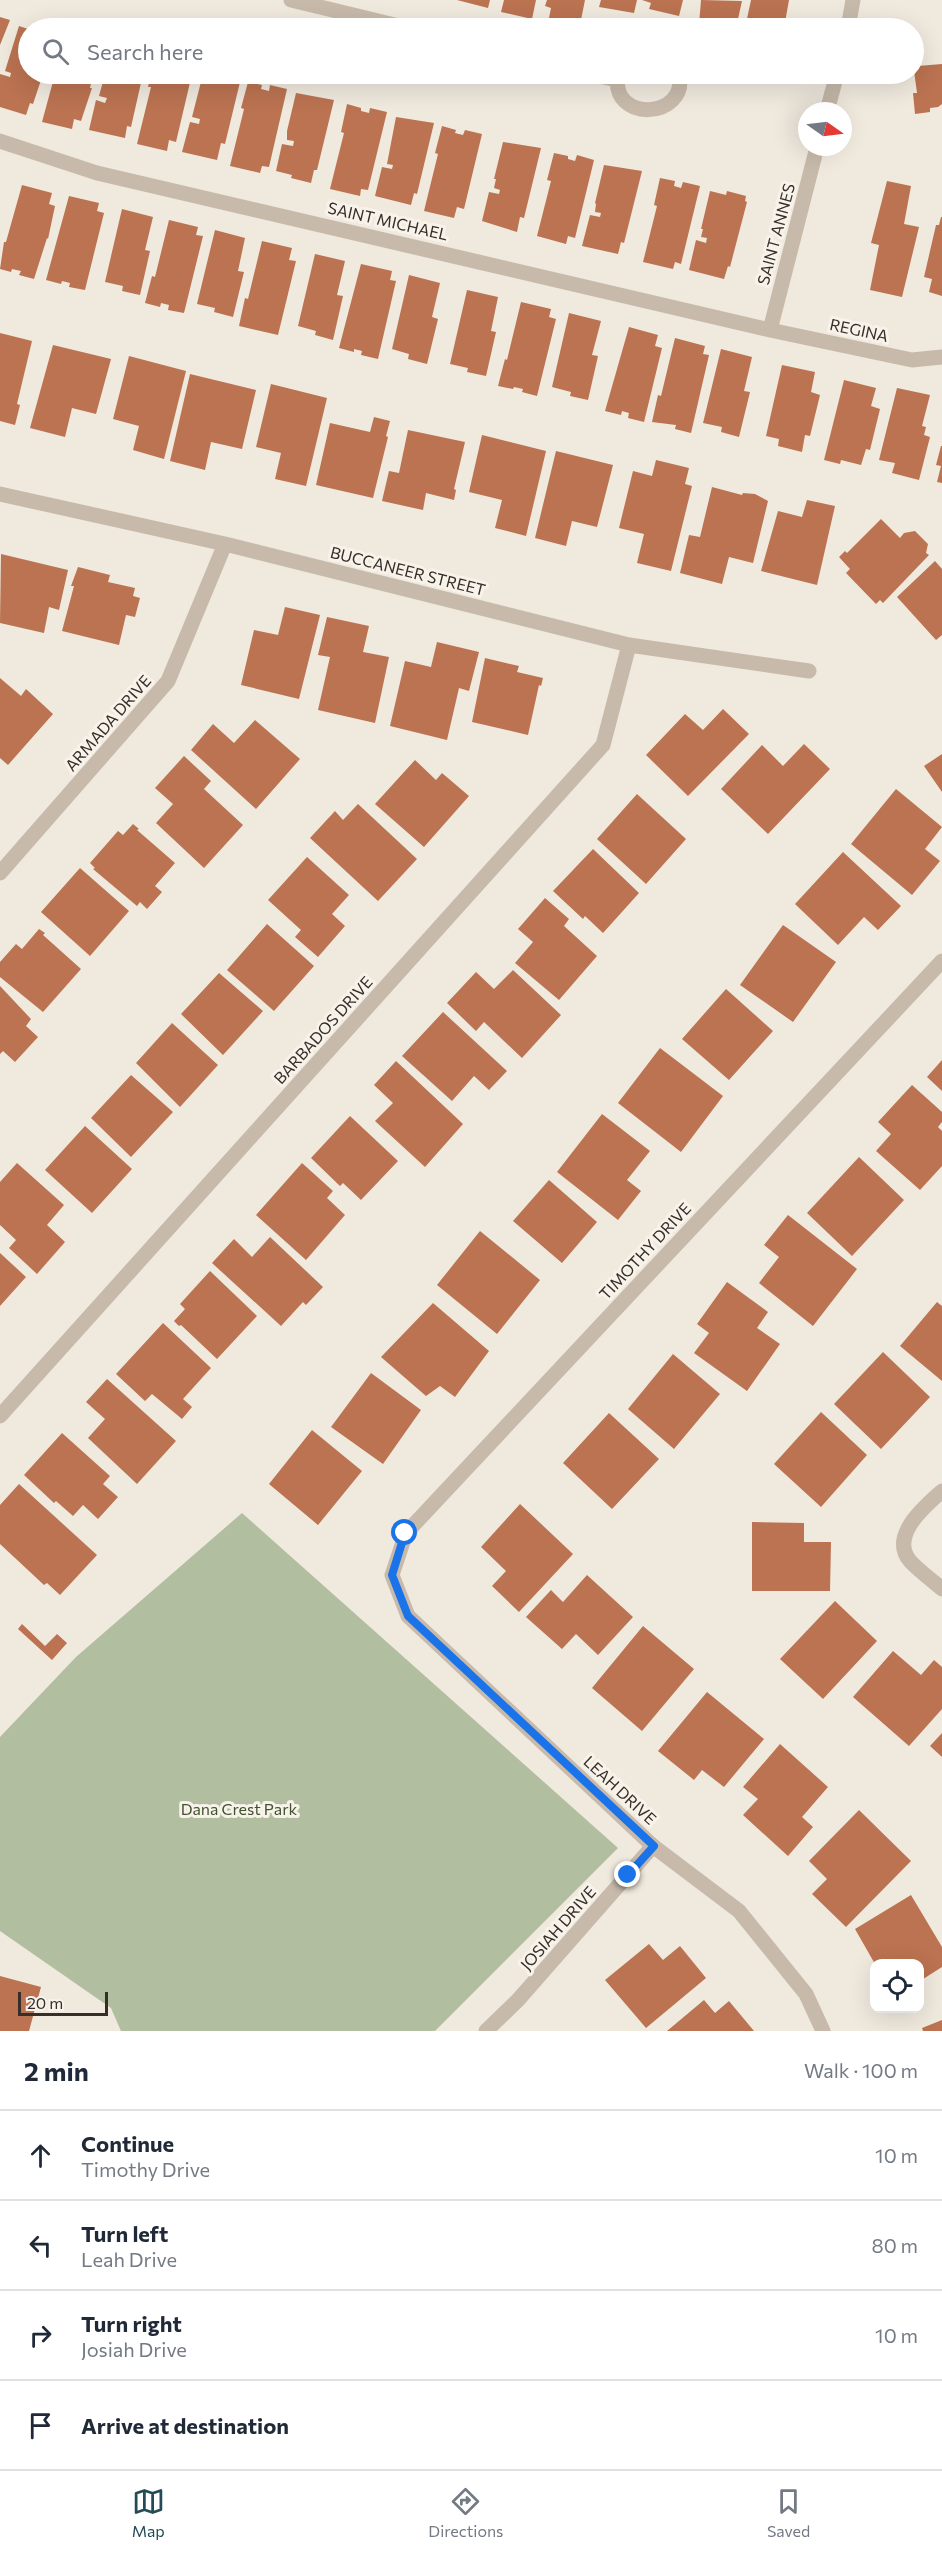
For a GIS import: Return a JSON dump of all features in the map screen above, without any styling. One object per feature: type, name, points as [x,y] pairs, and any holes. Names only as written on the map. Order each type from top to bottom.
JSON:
[{"type":"street","points":[[291,0],[366,18]]},
{"type":"street","points":[[850,18],[853,0]]},
{"type":"street","points":[[618,84],[619,92],[626,102],[637,109],[649,111],[661,108],[671,101],[678,90],[678,84]]},
{"type":"street","points":[[829,102],[834,84]]},
{"type":"street","name":"SAINT MICHAEL","points":[[0,141],[97,173],[770,330]]},
{"type":"street","name":"SAINT ANNES","points":[[770,330],[815,156]]},
{"type":"street","name":"REGINA","points":[[770,330],[912,360],[942,357]]},
{"type":"street","name":"BUCCANEER STREET","points":[[0,494],[225,544],[629,645],[809,671]]},
{"type":"street","name":"ARMADA DRIVE","points":[[0,873],[168,681],[225,544]]},
{"type":"street","name":"BARBADOS DRIVE","points":[[0,1416],[603,745],[629,645]]},
{"type":"street","name":"TIMOTHY DRIVE","points":[[392,1575],[405,1533],[942,960]]},
{"type":"street","points":[[942,1491],[924,1507],[909,1527],[903,1541],[904,1551],[909,1560],[942,1589]]},
{"type":"street","name":"LEAH DRIVE","points":[[392,1575],[408,1616],[654,1846],[739,1911],[806,1994],[823,2031]]},
{"type":"street","name":"JOSIAH DRIVE","points":[[486,2031],[518,2000],[654,1846]]},
{"type":"green space","name":"Dana Crest Park","points":[[242,1513],[618,1848],[435,2031],[121,2031],[111,2008],[0,1931],[0,1737],[76,1657]]},
{"type":"building","points":[[457,0],[490,0],[488,8]]},
{"type":"building","points":[[504,0],[536,0],[532,18],[501,12]]},
{"type":"building","points":[[547,0],[585,0],[581,18],[549,18],[551,8],[545,6]]},
{"type":"building","points":[[601,0],[637,0],[634,13],[599,7]]},
{"type":"building","points":[[642,0],[683,0],[679,16],[649,9],[651,3]]},
{"type":"building","points":[[701,0],[742,1],[738,18],[700,18]]},
{"type":"building","points":[[751,0],[789,0],[786,18],[747,18]]},
{"type":"building","points":[[0,17],[10,20],[0,45]]},
{"type":"building","points":[[18,29],[18,84],[40,84],[33,104],[30,103],[26,115],[0,107],[0,74],[10,77],[11,73],[5,71]]},
{"type":"building","points":[[942,64],[942,104],[930,108],[930,112],[915,114],[913,93],[917,93],[916,84],[924,84],[924,66]]},
{"type":"building","points":[[52,84],[91,84],[90,88],[92,88],[81,121],[74,119],[72,129],[42,122]]},
{"type":"building","points":[[102,84],[141,84],[131,127],[127,126],[125,138],[89,130],[96,100],[105,103],[107,98],[99,96]]},
{"type":"building","points":[[149,84],[190,84],[176,142],[169,140],[167,151],[137,144],[151,87],[148,87]]},
{"type":"building","points":[[200,84],[240,84],[225,144],[221,143],[217,160],[182,152],[190,122],[199,124],[200,119],[192,117]]},
{"type":"building","points":[[247,84],[262,85],[261,89],[269,91],[270,85],[287,89],[269,167],[262,166],[260,173],[230,166],[244,109],[241,108]]},
{"type":"building","points":[[296,93],[334,100],[317,170],[314,170],[311,183],[276,171],[282,144],[293,146],[294,141],[287,140],[287,131]]},
{"type":"building","points":[[347,104],[369,113],[370,108],[387,112],[368,190],[361,189],[360,196],[330,189],[344,133],[341,132]]},
{"type":"building","points":[[396,117],[434,123],[417,194],[414,193],[411,205],[375,196],[382,167],[392,169],[393,165],[387,164]]},
{"type":"building","points":[[442,126],[456,130],[455,133],[463,135],[465,130],[482,134],[464,209],[457,207],[454,218],[424,211],[438,154],[435,153]]},
{"type":"building","points":[[503,142],[541,148],[524,218],[520,217],[517,232],[482,221],[489,192],[499,194],[500,190],[494,188],[496,179],[494,179]]},
{"type":"building","points":[[554,153],[568,156],[568,159],[575,161],[577,155],[594,160],[575,238],[568,236],[566,244],[537,236],[551,181],[547,180]]},
{"type":"building","points":[[604,165],[642,171],[624,243],[621,242],[618,254],[582,246],[590,215],[600,217],[601,213],[595,212],[595,203]]},
{"type":"building","points":[[660,178],[675,181],[674,186],[681,188],[683,182],[700,186],[681,264],[675,262],[673,269],[643,262],[657,206],[654,205]]},
{"type":"building","points":[[887,181],[911,186],[904,224],[919,227],[902,297],[870,290],[879,245],[871,243]]},
{"type":"building","points":[[22,185],[52,193],[49,204],[55,206],[48,239],[34,279],[19,275],[21,271],[12,269],[11,272],[0,269],[4,242],[6,242]]},
{"type":"building","points":[[710,191],[726,195],[727,191],[746,196],[745,201],[747,202],[730,267],[728,266],[724,279],[689,270],[696,240],[706,243],[707,238],[701,237],[703,229],[701,229]]},
{"type":"building","points":[[69,196],[99,203],[97,211],[104,213],[85,290],[69,287],[70,283],[62,281],[61,284],[46,280]]},
{"type":"building","points":[[122,209],[153,217],[145,250],[150,251],[140,295],[122,291],[123,286],[105,282]]},
{"type":"building","points":[[941,217],[942,296],[929,292],[932,279],[924,277],[936,225],[939,225]]},
{"type":"building","points":[[169,220],[198,227],[196,235],[203,236],[184,313],[168,310],[169,305],[161,303],[160,307],[145,303],[152,276],[155,277]]},
{"type":"building","points":[[215,230],[245,238],[238,271],[244,272],[233,317],[214,312],[215,308],[197,304]]},
{"type":"building","points":[[262,241],[292,248],[289,260],[296,261],[278,335],[239,326]]},
{"type":"building","points":[[315,254],[345,261],[337,295],[343,296],[333,340],[315,335],[316,331],[298,326]]},
{"type":"building","points":[[361,264],[392,271],[390,280],[396,281],[378,359],[361,355],[362,351],[354,349],[354,352],[339,348]]},
{"type":"building","points":[[409,275],[440,283],[432,317],[438,319],[427,364],[408,359],[409,354],[392,349]]},
{"type":"building","points":[[467,290],[498,297],[491,331],[496,332],[486,376],[467,372],[468,368],[450,364]]},
{"type":"building","points":[[521,302],[551,309],[549,317],[556,319],[537,396],[522,392],[523,389],[498,386],[505,359],[507,360]]},
{"type":"building","points":[[569,313],[601,321],[592,355],[598,356],[588,400],[570,396],[571,392],[552,387]]},
{"type":"building","points":[[629,327],[658,335],[655,346],[662,348],[644,422],[628,418],[629,413],[622,411],[621,415],[605,411]]},
{"type":"building","points":[[0,333],[32,341],[17,404],[20,405],[15,425],[0,421]]},
{"type":"building","points":[[675,338],[705,346],[703,354],[709,355],[691,433],[675,429],[676,425],[652,422],[658,395],[661,396]]},
{"type":"building","points":[[53,345],[111,359],[96,414],[72,408],[65,437],[30,428]]},
{"type":"building","points":[[721,349],[752,357],[744,391],[750,392],[739,437],[721,432],[722,427],[703,423]]},
{"type":"building","points":[[129,356],[186,371],[164,459],[133,450],[139,426],[113,419]]},
{"type":"building","points":[[782,365],[815,372],[811,392],[820,395],[810,436],[805,435],[802,452],[778,446],[779,439],[766,436]]},
{"type":"building","points":[[190,374],[256,390],[242,449],[211,442],[205,470],[170,461]]},
{"type":"building","points":[[844,380],[876,388],[871,406],[880,409],[870,450],[866,449],[861,465],[841,460],[840,464],[824,460]]},
{"type":"building","points":[[271,384],[327,398],[306,486],[275,479],[281,453],[256,447]]},
{"type":"building","points":[[897,388],[930,395],[922,426],[926,427],[924,435],[930,437],[919,480],[892,473],[895,463],[879,460]]},
{"type":"building","points":[[374,417],[390,421],[373,498],[316,485],[330,423],[370,432]]},
{"type":"building","points":[[408,430],[465,442],[454,489],[456,490],[454,500],[426,493],[423,510],[382,501],[389,471],[399,473]]},
{"type":"building","points":[[482,435],[546,451],[526,536],[495,528],[502,500],[469,492]]},
{"type":"building","points":[[941,446],[942,483],[937,482],[941,466],[936,465]]},
{"type":"building","points":[[556,451],[613,465],[597,527],[572,521],[566,546],[535,538]]},
{"type":"building","points":[[656,460],[689,468],[685,484],[692,486],[671,571],[637,563],[644,534],[619,528],[633,471],[652,476]]},
{"type":"building","points":[[712,487],[742,495],[743,493],[755,494],[768,501],[753,563],[729,557],[722,584],[680,573],[689,535],[700,537]]},
{"type":"building","points":[[807,500],[835,506],[817,585],[761,571],[778,511],[802,517]]},
{"type":"building","points":[[881,519],[900,538],[904,533],[915,531],[928,544],[926,553],[929,555],[883,603],[880,600],[876,604],[846,573],[850,569],[839,557],[845,551],[847,553]]},
{"type":"building","points":[[1,554],[68,570],[59,610],[49,607],[44,633],[0,623]]},
{"type":"building","points":[[935,561],[942,569],[942,635],[936,640],[897,597]]},
{"type":"building","points":[[78,567],[110,575],[108,582],[135,588],[133,596],[140,598],[135,617],[126,615],[119,645],[62,631],[74,586],[71,586]]},
{"type":"building","points":[[285,607],[320,615],[299,699],[241,685],[254,630],[278,635]]},
{"type":"building","points":[[327,617],[369,626],[363,652],[389,657],[375,723],[318,710],[330,657],[318,655]]},
{"type":"building","points":[[437,642],[479,652],[469,691],[459,688],[447,740],[390,726],[405,661],[431,667]]},
{"type":"building","points":[[485,658],[519,666],[517,672],[543,678],[541,686],[539,685],[528,735],[472,722]]},
{"type":"building","points":[[0,678],[21,696],[26,689],[53,714],[8,765],[0,758]]},
{"type":"building","points":[[723,709],[749,734],[688,796],[646,755],[685,714],[703,730]]},
{"type":"building","points":[[255,720],[300,759],[256,809],[191,750],[213,724],[234,743]]},
{"type":"building","points":[[804,744],[830,769],[768,834],[721,789],[762,745],[783,766]]},
{"type":"building","points":[[942,754],[942,792],[924,766]]},
{"type":"building","points":[[184,756],[211,781],[204,789],[243,825],[204,868],[156,823],[173,804],[155,788]]},
{"type":"building","points":[[415,760],[436,780],[442,773],[469,796],[424,847],[375,804]]},
{"type":"building","points":[[896,789],[942,827],[925,849],[940,861],[912,895],[851,844]]},
{"type":"building","points":[[637,794],[686,839],[646,884],[597,839]]},
{"type":"building","points":[[358,804],[417,859],[378,901],[310,838],[335,811],[343,820]]},
{"type":"building","points":[[133,824],[175,863],[155,886],[162,892],[147,909],[140,902],[137,906],[93,869],[95,868],[90,863],[118,831],[123,835]]},
{"type":"building","points":[[593,849],[639,893],[603,933],[585,916],[583,919],[553,891]]},
{"type":"building","points":[[843,852],[901,906],[878,930],[864,917],[838,945],[795,904]]},
{"type":"building","points":[[307,857],[349,895],[332,914],[345,926],[318,957],[295,937],[301,930],[268,900]]},
{"type":"building","points":[[80,868],[129,911],[90,956],[41,912]]},
{"type":"building","points":[[545,898],[569,919],[564,926],[597,956],[559,1000],[515,963],[533,942],[518,929]]},
{"type":"building","points":[[267,924],[314,966],[274,1011],[227,970]]},
{"type":"building","points":[[783,925],[836,962],[793,1022],[740,985]]},
{"type":"building","points":[[39,929],[81,969],[43,1012],[0,977],[0,962],[16,944],[22,949]]},
{"type":"building","points":[[513,970],[561,1015],[522,1058],[484,1022],[476,1031],[447,1003],[476,972],[494,989]]},
{"type":"building","points":[[219,973],[263,1011],[223,1055],[181,1014]]},
{"type":"building","points":[[0,986],[31,1019],[26,1026],[38,1037],[15,1062],[3,1051],[0,1054]]},
{"type":"building","points":[[726,989],[773,1031],[729,1080],[682,1039]]},
{"type":"building","points":[[443,1012],[507,1071],[489,1090],[474,1076],[452,1101],[402,1056]]},
{"type":"building","points":[[172,1023],[218,1065],[180,1107],[136,1063]]},
{"type":"building","points":[[660,1048],[723,1096],[681,1152],[618,1103]]},
{"type":"building","points":[[942,1060],[942,1091],[927,1077]]},
{"type":"building","points":[[396,1061],[463,1124],[425,1167],[375,1121],[393,1103],[374,1085]]},
{"type":"building","points":[[131,1075],[173,1112],[131,1157],[91,1118]]},
{"type":"building","points":[[912,1085],[942,1112],[942,1122],[938,1127],[942,1131],[942,1166],[920,1190],[876,1151],[891,1134],[878,1122]]},
{"type":"building","points":[[602,1114],[650,1151],[627,1180],[641,1191],[618,1220],[557,1172]]},
{"type":"building","points":[[350,1116],[398,1161],[361,1200],[343,1183],[340,1186],[311,1158]]},
{"type":"building","points":[[85,1126],[132,1169],[92,1213],[45,1170]]},
{"type":"building","points":[[859,1157],[904,1200],[852,1256],[807,1213]]},
{"type":"building","points":[[17,1163],[64,1205],[47,1225],[65,1242],[37,1274],[9,1248],[16,1240],[0,1225],[0,1182]]},
{"type":"building","points":[[302,1163],[333,1191],[327,1198],[345,1215],[306,1260],[256,1215]]},
{"type":"building","points":[[549,1180],[597,1222],[562,1263],[513,1221]]},
{"type":"building","points":[[788,1215],[857,1269],[813,1326],[759,1283],[779,1257],[764,1245]]},
{"type":"building","points":[[480,1231],[540,1280],[497,1334],[437,1285]]},
{"type":"building","points":[[270,1237],[323,1287],[306,1305],[303,1302],[281,1326],[212,1263],[234,1239],[252,1257]]},
{"type":"building","points":[[0,1253],[26,1277],[0,1306]]},
{"type":"building","points":[[210,1271],[257,1316],[217,1359],[174,1321],[185,1309],[180,1304]]},
{"type":"building","points":[[727,1282],[768,1312],[757,1328],[780,1344],[747,1391],[694,1353],[709,1333],[697,1324]]},
{"type":"building","points":[[937,1302],[942,1306],[942,1381],[900,1346]]},
{"type":"building","points":[[433,1303],[489,1351],[455,1397],[440,1386],[426,1396],[381,1357]]},
{"type":"building","points":[[163,1323],[211,1368],[183,1399],[192,1407],[182,1419],[152,1394],[145,1401],[116,1374]]},
{"type":"building","points":[[883,1352],[930,1397],[881,1449],[834,1404]]},
{"type":"building","points":[[673,1354],[720,1394],[674,1449],[628,1409]]},
{"type":"building","points":[[371,1373],[421,1410],[383,1464],[331,1427]]},
{"type":"building","points":[[107,1379],[176,1441],[137,1484],[88,1438],[105,1419],[86,1402]]},
{"type":"building","points":[[821,1412],[867,1455],[821,1507],[774,1464]]},
{"type":"building","points":[[609,1413],[659,1459],[612,1509],[563,1463]]},
{"type":"building","points":[[312,1430],[362,1471],[318,1525],[269,1484]]},
{"type":"building","points":[[62,1433],[110,1476],[103,1484],[118,1497],[98,1519],[83,1505],[73,1516],[56,1501],[54,1503],[24,1475]]},
{"type":"building","points":[[19,1484],[97,1555],[60,1595],[47,1583],[44,1585],[0,1544],[0,1505]]},
{"type":"building","points":[[520,1504],[573,1554],[519,1612],[492,1586],[506,1571],[481,1547]]},
{"type":"building","points":[[752,1522],[804,1523],[804,1542],[831,1542],[830,1591],[752,1591]]},
{"type":"building","points":[[587,1575],[633,1617],[598,1655],[576,1634],[562,1649],[526,1617],[551,1590],[563,1602]]},
{"type":"building","points":[[835,1601],[877,1641],[823,1699],[780,1659]]},
{"type":"building","points":[[22,1624],[45,1646],[57,1634],[67,1643],[52,1660],[18,1629]]},
{"type":"building","points":[[643,1626],[694,1669],[642,1731],[592,1688]]},
{"type":"building","points":[[893,1651],[921,1675],[934,1660],[942,1667],[942,1709],[909,1746],[853,1697]]},
{"type":"building","points":[[707,1692],[764,1739],[724,1787],[702,1770],[694,1780],[658,1751]]},
{"type":"building","points":[[942,1733],[942,1757],[930,1746]]},
{"type":"building","points":[[780,1744],[828,1787],[802,1817],[813,1827],[788,1856],[743,1815],[758,1799],[743,1787]]},
{"type":"building","points":[[859,1810],[911,1861],[846,1927],[812,1894],[827,1879],[809,1861]]},
{"type":"building","points":[[911,1895],[942,1947],[942,1967],[924,1978],[924,1959],[872,1959],[855,1929]]},
{"type":"building","points":[[649,1944],[663,1960],[680,1946],[706,1978],[646,2028],[605,1980]]},
{"type":"building","points":[[0,1976],[41,1987],[29,2031],[0,2031]]},
{"type":"building","points":[[704,2000],[715,2013],[729,2001],[754,2031],[667,2031]]},
{"type":"building","points":[[942,2020],[942,2031],[923,2031],[922,2028]]},
{"type":"route","points":[[405,1533],[392,1575],[408,1616],[654,1846],[628,1875]]}]
